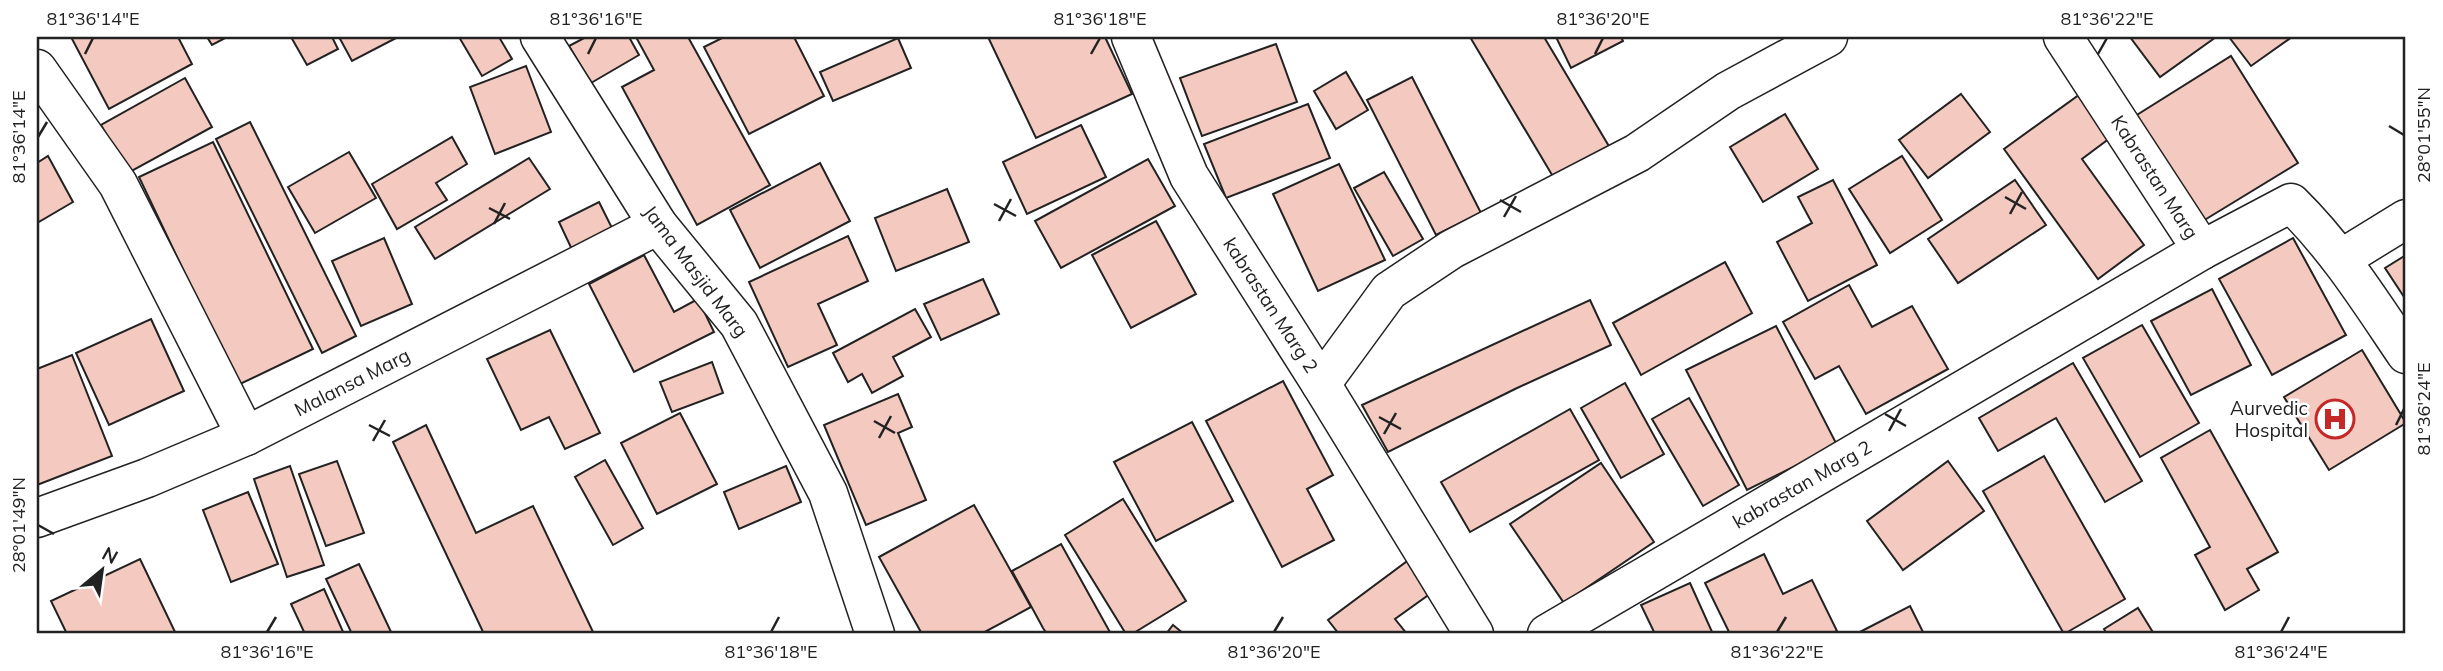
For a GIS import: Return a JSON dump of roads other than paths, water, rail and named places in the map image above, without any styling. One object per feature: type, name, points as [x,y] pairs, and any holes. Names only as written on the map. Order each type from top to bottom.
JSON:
[{"type":"street","name":"Jama Masjid Marg","points":[[540,37],[658,225],[739,324],[828,493],[875,634]]},
{"type":"street","name":"kabrastan Marg 2","points":[[1131,37],[1189,176],[1321,384],[1474,634]]},
{"type":"street","points":[[1321,384],[1389,291],[1452,248],[1637,153],[1728,91],[1828,37]]},
{"type":"street","name":"Kabrastan Marg","points":[[2063,37],[2202,250],[2291,203],[2341,259],[2406,354]]},
{"type":"street","points":[[37,69],[118,184],[246,436]]},
{"type":"street","points":[[2341,259],[2406,219]]},
{"type":"street","name":"Malansa Marg","points":[[37,519],[147,478],[246,436],[658,225]]},
{"type":"street","name":"kabrastan Marg 2","points":[[1547,634],[2202,250]]},
{"type":"place","name":"Aurvedic Hospital","points":[[2335,419]]}]
